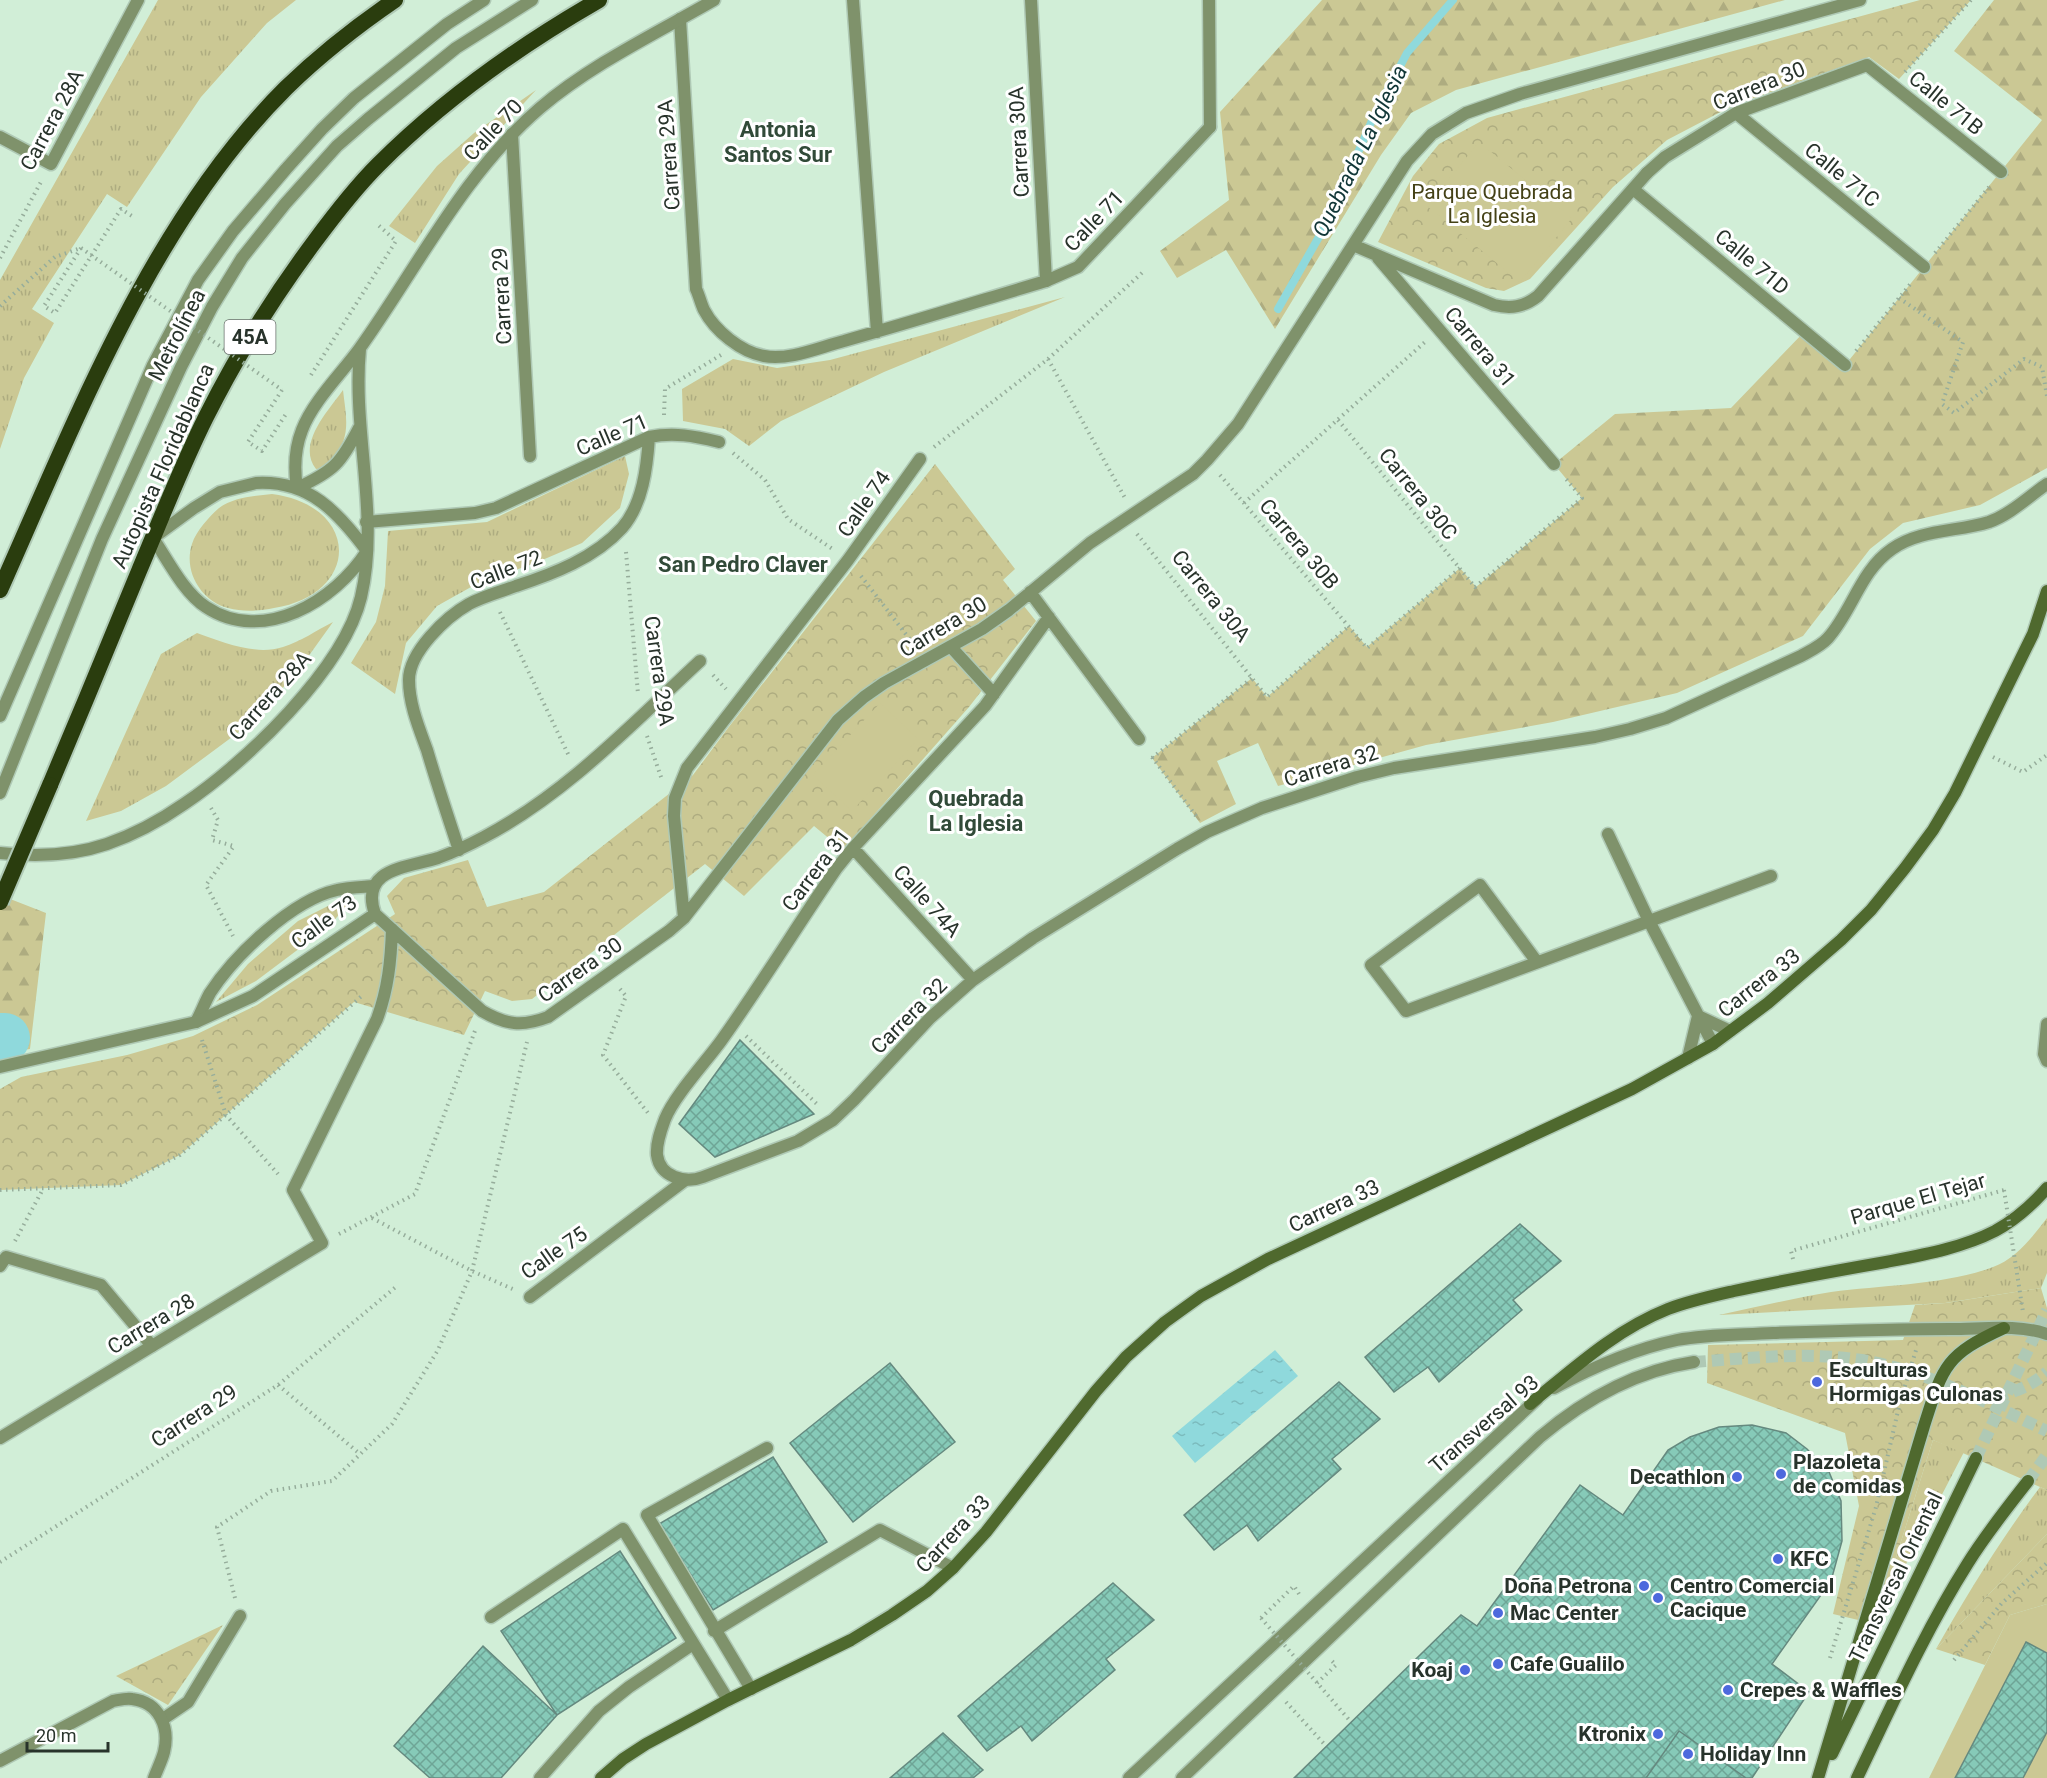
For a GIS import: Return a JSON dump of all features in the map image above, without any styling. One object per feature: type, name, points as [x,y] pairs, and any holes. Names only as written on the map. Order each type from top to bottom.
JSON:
[{"type":"highway","points":[[0,590],[113,342],[178,226],[206,183],[244,134],[286,88],[334,46],[396,0]]},
{"type":"highway","name":"Autopista Floridablanca","points":[[0,902],[205,418],[268,308],[341,206],[376,166],[412,132],[461,91],[536,38],[599,0]]},
{"type":"highway","points":[[0,573],[16,555]]},
{"type":"main road","name":"Carrera 33","points":[[602,1778],[623,1759],[646,1744],[728,1700],[851,1640],[927,1591],[986,1532],[1095,1391],[1165,1322],[1201,1296],[1268,1258],[1632,1089],[1713,1044],[1804,973],[1871,910],[1933,830],[1977,750],[2033,634],[2047,591]]},
{"type":"main road","name":"Carrera 33","points":[[2033,634],[2047,619]]},
{"type":"main road","points":[[1530,1404],[1603,1344],[1667,1310],[1695,1300],[1756,1286],[1925,1254],[1971,1241],[1995,1231],[2016,1217],[2035,1202],[2047,1188]]},
{"type":"main road","points":[[1819,1778],[1941,1376],[1963,1349],[2004,1328]]},
{"type":"main road","name":"Transversal Oriental","points":[[1819,1778],[1976,1458]]},
{"type":"main road","points":[[1857,1778],[1946,1600],[1990,1530],[2028,1482]]},
{"type":"street","name":"Carrera 28A","points":[[51,164],[138,0]]},
{"type":"street","name":"Metrolínea","points":[[1,715],[153,365],[198,280],[233,231],[315,137],[346,106],[447,24],[484,0]]},
{"type":"street","name":"Metrolínea","points":[[0,793],[102,539],[182,367],[212,307],[242,258],[285,204],[330,155],[368,119],[456,48],[532,0]]},
{"type":"street","name":"Calle 70","points":[[297,488],[297,456],[302,428],[311,413],[360,347],[465,191],[512,134],[539,109],[583,76],[714,0]]},
{"type":"street","points":[[853,0],[877,332]]},
{"type":"street","name":"Carrera 30A","points":[[1031,0],[1046,281]]},
{"type":"street","name":"Calle 71","points":[[696,288],[704,310],[736,345],[749,352],[775,357],[800,353],[877,332],[1046,281],[1078,267],[1210,127],[1209,0]]},
{"type":"street","name":"Carrera 30","points":[[482,1011],[509,1023],[532,1023],[548,1017],[684,918],[838,720],[864,697],[884,683],[982,629],[1090,543],[1193,474],[1238,424],[1407,161],[1432,134],[1466,113],[1520,94],[1860,0]]},
{"type":"street","name":"Carrera 29A","points":[[680,19],[696,288]]},
{"type":"street","name":"Carrera 30","points":[[1353,245],[1494,305],[1516,307],[1538,296],[1647,173],[1665,157],[1736,113],[1867,65]]},
{"type":"street","name":"Calle 71B","points":[[1867,65],[2001,172]]},
{"type":"street","name":"Calle 71C","points":[[1736,113],[1924,267]]},
{"type":"street","name":"Carrera 29","points":[[512,134],[530,456]]},
{"type":"street","points":[[0,137],[51,164]]},
{"type":"street","name":"Calle 71D","points":[[1633,189],[1845,365]]},
{"type":"street","name":"Carrera 31","points":[[1376,255],[1554,464]]},
{"type":"street","points":[[360,347],[359,428],[365,475],[367,551],[359,564],[344,580],[308,608],[287,615],[250,621],[221,615],[204,607],[186,587],[153,538],[220,492],[256,483],[273,483],[297,488],[321,501],[340,518],[367,551]]},
{"type":"street","points":[[297,488],[335,467],[347,451],[359,428]]},
{"type":"street","name":"Calle 71","points":[[366,522],[475,513],[496,508],[649,437],[682,434],[719,442]]},
{"type":"street","points":[[623,527],[635,506],[644,479],[649,437]]},
{"type":"street","name":"Calle 74","points":[[684,918],[674,816],[675,798],[687,768],[849,560],[920,459]]},
{"type":"street","name":"Carrera 32","points":[[684,1180],[693,1181],[798,1141],[833,1119],[854,1100],[930,1018],[973,980],[1033,938],[1207,832],[1262,808],[1366,774],[1595,737],[1666,718],[1801,656],[1820,645],[1833,630],[1876,562],[1893,548],[1911,539],[1989,522],[2024,502],[2047,484]]},
{"type":"street","name":"Calle 72","points":[[459,850],[413,709],[409,678],[413,661],[426,641],[468,604],[547,576],[575,563],[603,545],[623,527]]},
{"type":"street","name":"Carrera 28A","points":[[0,853],[44,856],[80,852],[109,843],[145,827],[201,792],[246,754],[278,722],[311,685],[336,651],[351,624],[360,599],[367,551]]},
{"type":"street","points":[[1030,592],[1139,739]]},
{"type":"street","name":"Carrera 31","points":[[684,1180],[672,1177],[664,1169],[658,1157],[657,1146],[661,1131],[675,1102],[733,1023],[822,889],[853,848],[962,732],[994,694],[1049,617]]},
{"type":"street","points":[[951,646],[994,694]]},
{"type":"street","name":"Calle 73","points":[[0,1067],[196,1022],[253,996],[375,914],[371,903],[371,893],[374,886],[388,873],[459,850],[530,809],[577,773],[700,661]]},
{"type":"street","points":[[1608,834],[1649,921],[1713,1044]]},
{"type":"street","name":"Calle 74A","points":[[853,848],[973,980]]},
{"type":"street","points":[[1537,962],[1480,885],[1371,965],[1406,1011],[1771,876]]},
{"type":"street","points":[[196,1022],[209,995],[225,972],[273,925],[307,902],[337,890],[374,886]]},
{"type":"street","points":[[375,914],[482,1011]]},
{"type":"street","points":[[322,1243],[293,1191],[377,1019],[385,998],[390,971],[392,929]]},
{"type":"street","points":[[1698,1016],[1730,1031]]},
{"type":"street","points":[[1688,1058],[1698,1016]]},
{"type":"street","points":[[2047,1024],[2044,1054],[2047,1061]]},
{"type":"street","name":"Calle 75","points":[[530,1297],[684,1180]]},
{"type":"street","name":"Carrera 28","points":[[0,1438],[322,1243]]},
{"type":"street","points":[[3,1262],[101,1285],[152,1346]]},
{"type":"street","name":"Transversal 93","points":[[1129,1778],[1530,1404],[1549,1391],[1592,1369],[1622,1356],[1678,1340],[1709,1336],[1856,1329],[2004,1328],[2025,1329],[2047,1334]]},
{"type":"street","points":[[1182,1778],[1540,1437],[1584,1403],[1614,1386],[1660,1369],[1694,1362]]},
{"type":"street","points":[[751,1689],[647,1515],[767,1448]]},
{"type":"street","points":[[491,1617],[623,1529],[728,1700]]},
{"type":"street","points":[[714,1630],[880,1530],[952,1568]]},
{"type":"street","points":[[163,1719],[188,1702],[240,1616]]},
{"type":"street","points":[[540,1778],[599,1711],[629,1687],[693,1644]]},
{"type":"street","points":[[0,1761],[113,1701],[133,1699],[154,1708],[163,1719],[166,1736],[164,1752],[154,1778]]},
{"type":"path","points":[[1892,86],[1971,0]]},
{"type":"path","name":"Carrera 28A","points":[[0,258],[51,164]]},
{"type":"path","points":[[81,248],[44,306],[55,313],[121,209],[132,216]]},
{"type":"path","points":[[307,381],[396,241],[377,224]]},
{"type":"path","points":[[0,306],[55,257],[81,248]]},
{"type":"path","points":[[81,248],[282,390],[248,442],[262,451],[287,411]]},
{"type":"path","points":[[920,459],[1048,359],[1144,271]]},
{"type":"path","points":[[1899,298],[1963,342],[1942,404],[1954,413],[2024,359],[2042,367],[2047,396]]},
{"type":"path","points":[[1244,503],[1439,330]]},
{"type":"path","points":[[664,434],[665,389],[736,345]]},
{"type":"path","name":"Carrera 30A","points":[[1048,359],[1130,517],[1267,697],[1349,626]]},
{"type":"path","name":"Carrera 30C","points":[[1338,420],[1475,587],[1582,498],[1554,464]]},
{"type":"path","points":[[719,442],[765,480],[788,519],[849,560],[926,661]]},
{"type":"path","name":"Carrera 30B","points":[[1208,460],[1367,648],[1460,568]]},
{"type":"path","name":"Carrera 29A","points":[[623,527],[640,716],[674,816]]},
{"type":"path","points":[[492,595],[577,773]]},
{"type":"path","points":[[700,661],[739,702]]},
{"type":"path","points":[[1152,758],[1252,678]]},
{"type":"path","points":[[1139,739],[1207,832]]},
{"type":"path","points":[[1977,750],[2023,772],[2047,755]]},
{"type":"path","points":[[201,792],[218,820],[212,840],[234,846],[206,885],[242,953]]},
{"type":"path","points":[[0,1190],[121,1185],[180,1155],[390,971]]},
{"type":"path","points":[[608,975],[626,996],[603,1055],[661,1131]]},
{"type":"path","points":[[322,1243],[415,1194],[482,1011]]},
{"type":"path","points":[[196,1022],[226,1114],[293,1191]]},
{"type":"path","name":"Carrera 30","points":[[240,1616],[217,1527],[271,1491],[332,1481],[392,1424],[438,1350],[472,1271],[532,1023]]},
{"type":"path","points":[[733,1023],[833,1119]]},
{"type":"path","points":[[3,1262],[43,1189]]},
{"type":"path","name":"Parque El Tejar","points":[[1791,1251],[2004,1190],[2024,1312]]},
{"type":"path","name":"Calle 75","points":[[371,1218],[472,1271],[530,1297]]},
{"type":"path","name":"Carrera 29","points":[[0,1562],[278,1385],[398,1286]]},
{"type":"path","points":[[1830,1658],[1876,1508],[1900,1402],[1919,1342]]},
{"type":"path","points":[[278,1385],[360,1455]]},
{"type":"path","points":[[1954,1660],[2002,1603],[2047,1563]]},
{"type":"path","points":[[1293,1599],[1300,1593],[1294,1586],[1261,1618],[1351,1722]]},
{"type":"path","points":[[1306,1678],[1314,1671]]},
{"type":"path","points":[[1283,1700],[1326,1746]]},
{"type":"green space","points":[[158,0],[296,0],[267,23],[201,97],[127,207],[107,194],[32,309],[54,323],[24,378],[0,449],[0,280]]},
{"type":"green space","points":[[1322,0],[1785,0],[1456,90],[1411,113],[1381,155],[1275,329],[1226,250],[1177,278],[1160,251],[1229,200],[1220,112]]},
{"type":"green space","name":"Parque Quebrada La Iglesia","points":[[1920,0],[1971,0],[1899,79],[1869,57],[1732,106],[1667,140],[1613,187],[1530,279],[1504,291],[1486,288],[1378,242],[1413,176],[1439,144],[1487,118]]},
{"type":"green space","points":[[1994,0],[2047,0],[2047,468],[1980,505],[1903,523],[1870,549],[1803,636],[1677,693],[1553,722],[1426,745],[1278,786],[1258,743],[1217,761],[1236,804],[1200,823],[1152,758],[1252,678],[1267,697],[1349,626],[1367,647],[1460,568],[1476,587],[1582,498],[1554,464],[1615,414],[1731,408],[1805,331],[1846,364],[2042,120],[1954,51]]},
{"type":"green space","points":[[536,90],[459,174],[415,243],[389,226],[437,166],[474,133]]},
{"type":"green space","points":[[1479,142],[1572,218],[1520,282],[1427,206]]},
{"type":"green space","points":[[1065,297],[884,372],[781,421],[749,446],[725,429],[683,421],[682,389],[733,359],[777,368],[830,360]]},
{"type":"green space","points":[[343,390],[346,426],[343,443],[330,462],[316,469],[311,459],[312,438],[323,417]]},
{"type":"green space","points":[[625,456],[629,474],[620,508],[582,543],[533,564],[480,582],[437,606],[406,643],[395,694],[351,663],[376,622],[385,586],[388,531],[487,522]]},
{"type":"green space","points":[[935,464],[1015,569],[1003,580],[1036,621],[969,707],[843,850],[814,826],[744,896],[705,864],[532,999],[512,1001],[485,991],[464,1035],[354,1002],[180,1155],[121,1185],[0,1190],[0,1089],[21,1077],[127,1055],[193,1036],[257,1005],[395,914],[387,896],[404,878],[468,860],[487,907],[544,892],[693,775]]},
{"type":"green space","points":[[272,494],[301,502],[322,515],[335,532],[339,550],[335,569],[323,586],[303,600],[274,608],[245,611],[218,604],[202,592],[192,574],[190,554],[194,539],[207,520],[225,504],[244,498]]},
{"type":"green space","points":[[333,622],[300,668],[255,720],[166,786],[121,811],[86,821],[161,654],[197,633],[250,649],[283,647]]},
{"type":"green space","points":[[880,703],[918,739],[852,811],[813,775]]},
{"type":"green space","points":[[0,895],[46,913],[30,1049],[0,1053]]},
{"type":"green space","points":[[355,897],[328,927],[256,981],[216,1002],[248,964],[298,921],[328,906]]},
{"type":"green space","points":[[2047,1218],[2047,1273],[2041,1288],[1945,1303],[1719,1315],[1831,1292],[1934,1281],[1974,1273],[1993,1267],[2009,1258],[2023,1246]]},
{"type":"green space","points":[[2041,1288],[2047,1308],[2047,1490],[1933,1440],[1875,1624],[1833,1614],[1859,1506],[1845,1433],[1707,1383],[1708,1345],[1903,1340],[1915,1305],[1946,1303]]},
{"type":"green space","points":[[1933,1440],[1964,1452],[1875,1624]]},
{"type":"green space","points":[[2040,1487],[2047,1490],[2047,1534],[1936,1649],[1985,1566]]},
{"type":"green space","points":[[2047,1534],[2047,1604],[2010,1615],[1985,1665],[1936,1649]]},
{"type":"green space","points":[[2047,1604],[2047,1778],[1929,1778],[2010,1615]]},
{"type":"green space","points":[[223,1625],[168,1705],[116,1676]]},
{"type":"water","points":[[1275,1350],[1298,1376],[1195,1463],[1172,1436]]},
{"type":"building","points":[[740,1040],[814,1114],[715,1157],[679,1124]]},
{"type":"building","points":[[1520,1224],[1561,1261],[1513,1300],[1522,1310],[1439,1382],[1428,1367],[1394,1392],[1365,1357]]},
{"type":"building","points":[[890,1363],[955,1442],[853,1522],[790,1443]]},
{"type":"building","points":[[1339,1382],[1380,1419],[1332,1459],[1341,1469],[1258,1541],[1247,1525],[1214,1550],[1184,1515]]},
{"type":"building","name":"Centro Comercial Cacique","points":[[1752,1425],[1786,1433],[1807,1449],[1829,1472],[1841,1501],[1842,1541],[1831,1581],[1772,1664],[1809,1692],[1752,1778],[1746,1778],[1679,1731],[1646,1778],[1294,1778],[1461,1615],[1477,1626],[1580,1485],[1623,1515],[1668,1450],[1690,1437],[1719,1427]]},
{"type":"building","points":[[773,1457],[827,1542],[713,1610],[659,1524]]},
{"type":"building","points":[[620,1551],[676,1638],[557,1715],[501,1631]]},
{"type":"building","points":[[1113,1583],[1154,1620],[1106,1659],[1115,1670],[1032,1741],[1021,1726],[987,1751],[958,1716]]},
{"type":"building","points":[[2026,1642],[2047,1653],[2047,1732],[2023,1778],[1955,1778]]},
{"type":"building","points":[[483,1646],[557,1715],[501,1778],[430,1778],[394,1746]]},
{"type":"building","name":"Holiday Inn","points":[[1679,1731],[1746,1778],[1646,1778]]},
{"type":"building","points":[[943,1733],[983,1770],[973,1778],[890,1778]]},
{"type":"waterway","name":"Quebrada La Iglesia","points":[[1278,309],[1328,221],[1374,116],[1407,53],[1453,0]]},
{"type":"waterway","name":"Quebrada La Iglesia","points":[[0,1038],[5,1038]]},
{"type":"tunnel","points":[[1976,1458],[2047,1310]]},
{"type":"tunnel","points":[[1694,1362],[1803,1356],[1868,1361],[1937,1381],[2047,1431]]},
{"type":"tunnel","points":[[1978,1399],[2015,1391],[2047,1372]]},
{"type":"tunnel","points":[[2028,1481],[2047,1455]]},
{"type":"place","name":"Esculturas Hormigas Culonas","points":[[1817,1382]]},
{"type":"place","name":"Plazoleta de comidas","points":[[1781,1474]]},
{"type":"place","name":"Decathlon","points":[[1737,1477]]},
{"type":"place","name":"KFC","points":[[1778,1559]]},
{"type":"place","name":"Doña Petrona","points":[[1644,1586]]},
{"type":"place","name":"Centro Comercial Cacique","points":[[1658,1598]]},
{"type":"place","name":"Mac Center","points":[[1498,1613]]},
{"type":"place","name":"Cafe Gualilo","points":[[1498,1664]]},
{"type":"place","name":"Koaj","points":[[1465,1670]]},
{"type":"place","name":"Crepes & Waffles","points":[[1728,1690]]},
{"type":"place","name":"Ktronix","points":[[1658,1734]]},
{"type":"place","name":"Holiday Inn","points":[[1688,1754]]},
{"type":"district","name":"Antonia Santos Sur","points":[[778,142]]},
{"type":"district","name":"San Pedro Claver","points":[[743,564]]},
{"type":"district","name":"Quebrada La Iglesia","points":[[976,810]]}]
